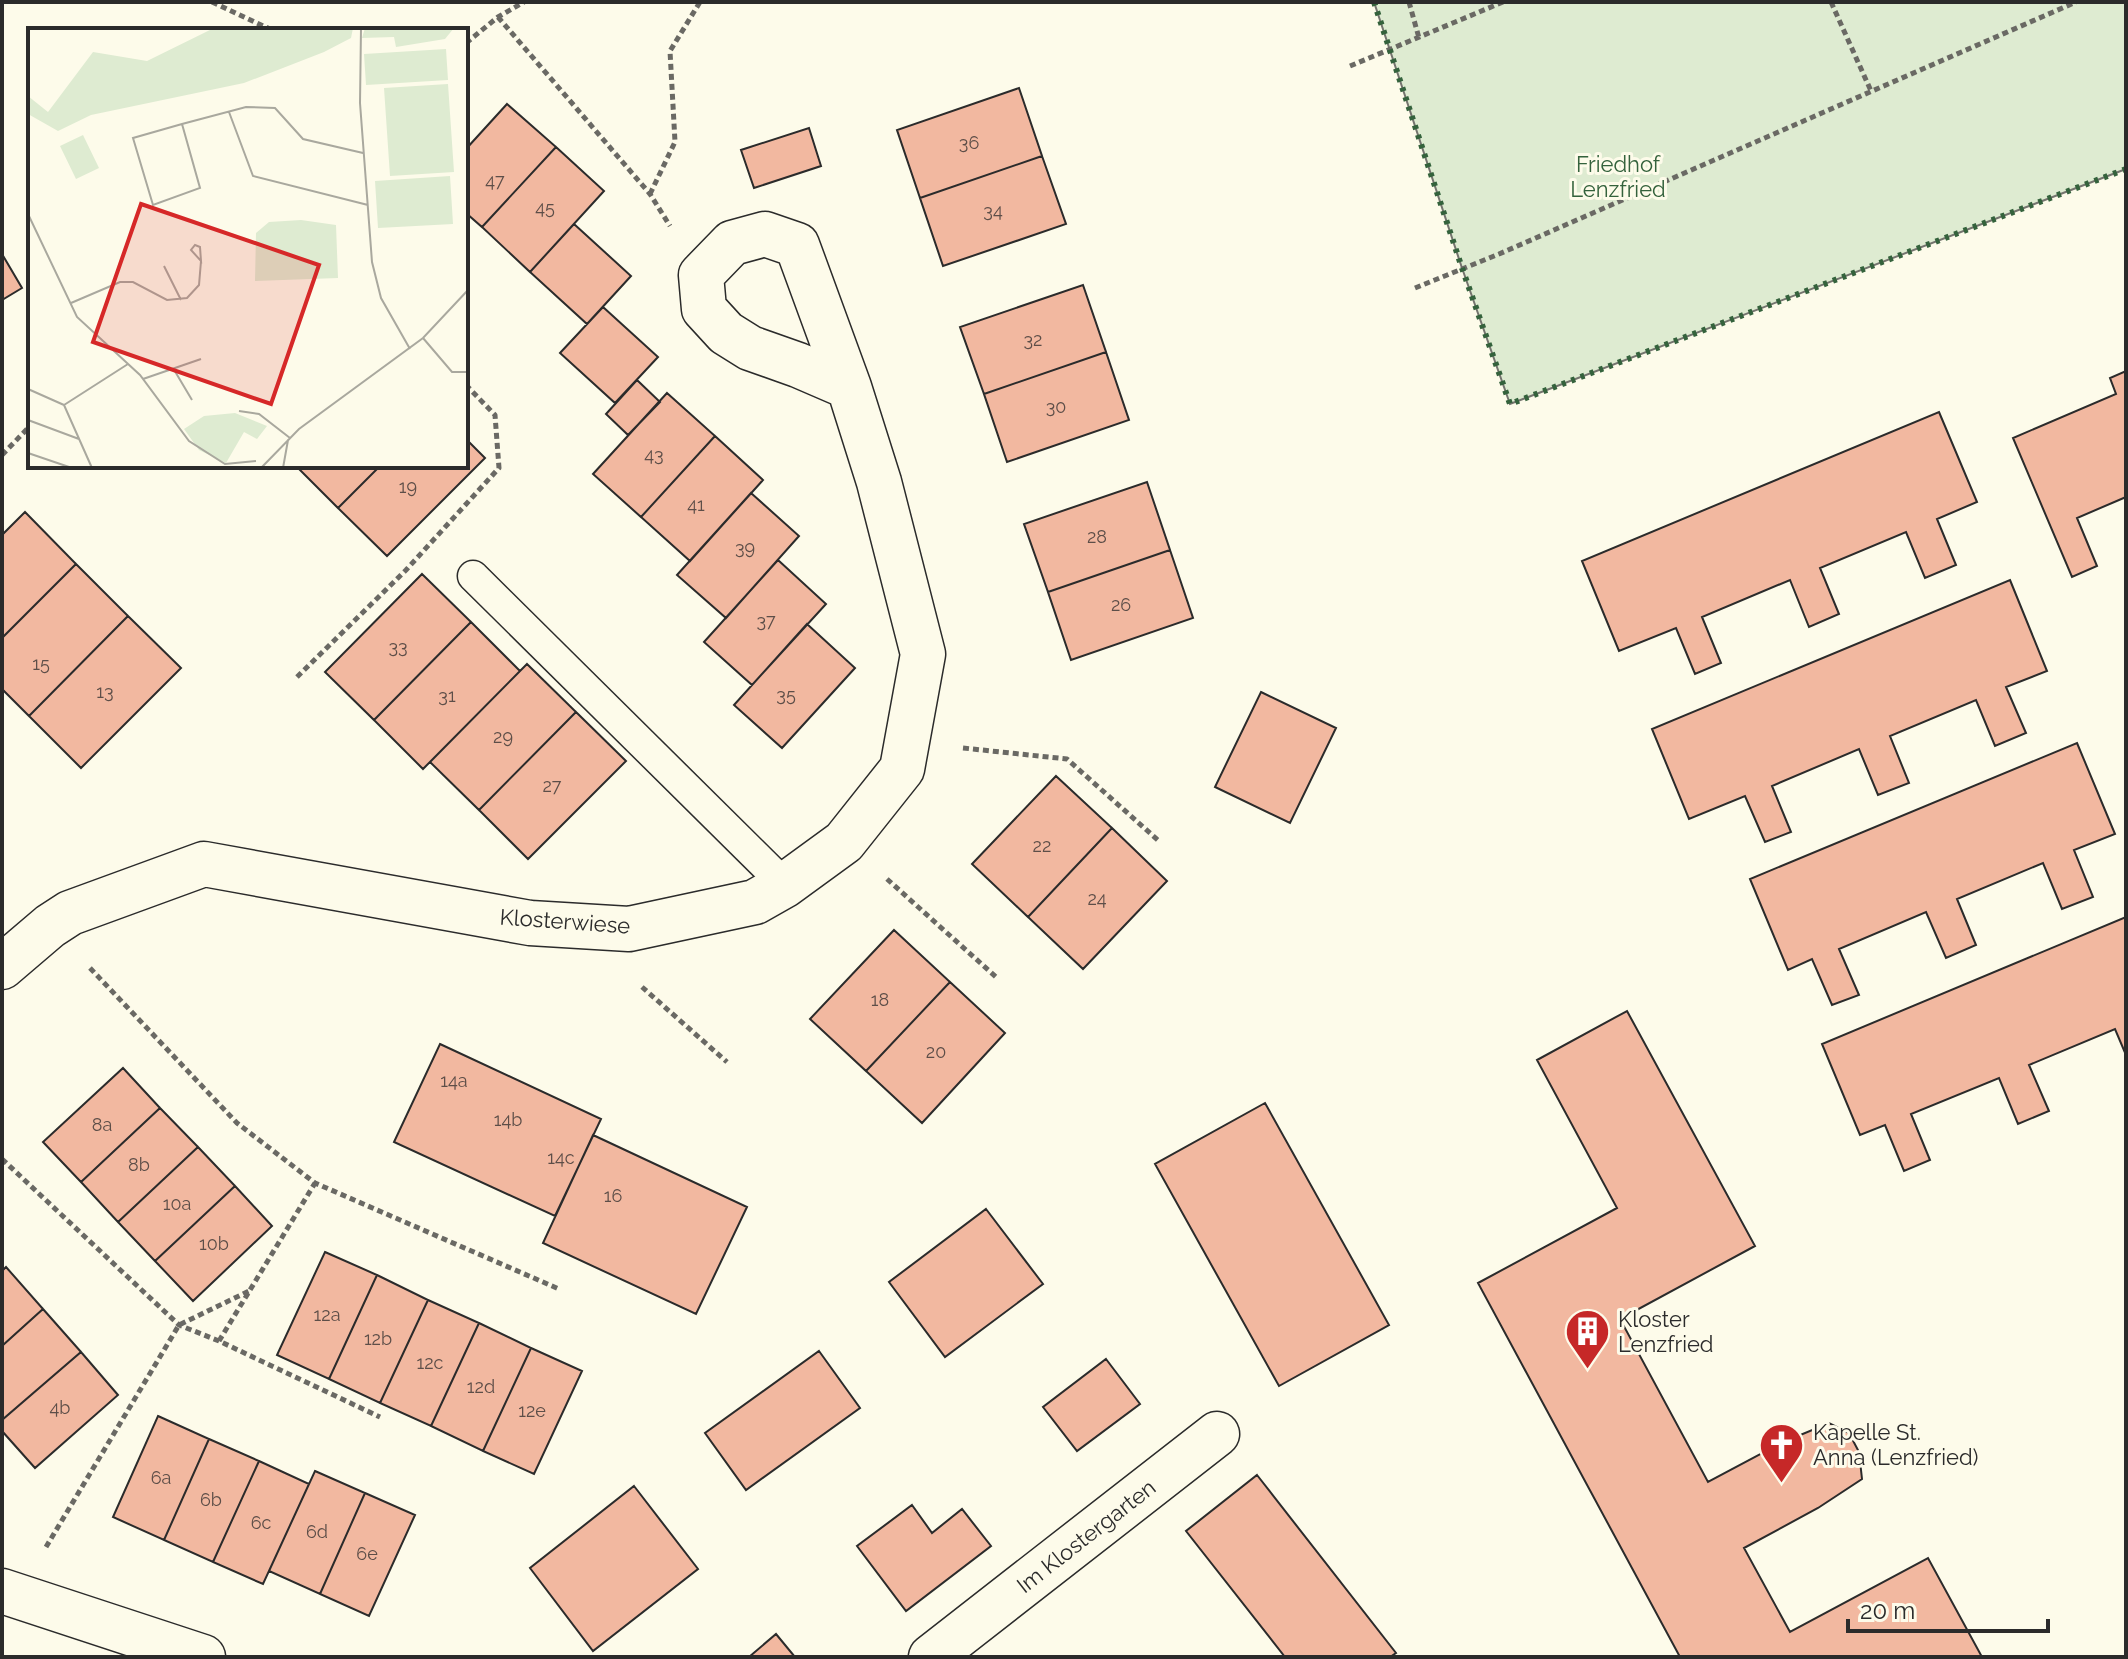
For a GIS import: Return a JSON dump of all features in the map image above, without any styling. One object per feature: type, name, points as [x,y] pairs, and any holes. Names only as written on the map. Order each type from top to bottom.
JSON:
[{"type":"street","name":"Klosterwiese","points":[[2,967],[70,913],[204,864],[530,923],[629,929],[755,902],[785,885],[844,842],[902,769],[923,654],[879,482],[849,387],[797,245],[765,234],[732,243],[701,275]]},
{"type":"street","points":[[701,275],[704,309],[726,333],[750,348],[849,387]]},
{"type":"street","name":"Im Klostergarten","points":[[954,1651],[1217,1434]]},
{"type":"street","points":[[10,1594],[203,1657]]},
{"type":"lane","points":[[473,576],[785,885]]},
{"type":"path","points":[[212,2],[268,28]]},
{"type":"path","points":[[468,41],[498,17],[524,2]]},
{"type":"path","points":[[650,194],[675,142],[670,51],[700,2]]},
{"type":"path","points":[[1409,2],[1419,38]]},
{"type":"path","points":[[1350,66],[1503,2]]},
{"type":"path","points":[[1831,2],[1871,91]]},
{"type":"path","points":[[1415,288],[2076,2]]},
{"type":"path","points":[[498,17],[650,194],[701,275]]},
{"type":"path","points":[[297,677],[406,570],[499,468],[495,415],[468,387]]},
{"type":"path","points":[[2,455],[28,428]]},
{"type":"path","points":[[906,742],[1067,759],[1160,842]]},
{"type":"path","points":[[844,842],[996,977]]},
{"type":"path","points":[[572,925],[727,1062]]},
{"type":"path","points":[[50,926],[237,1123],[315,1183],[559,1289]]},
{"type":"path","points":[[2,1159],[179,1325],[380,1417]]},
{"type":"path","points":[[219,1341],[315,1183]]},
{"type":"path","points":[[10,1594],[179,1325],[249,1291]]},
{"type":"green space","name":"Friedhof Lenzfried","points":[[1374,2],[2126,2],[2126,169],[1510,404]]},
{"type":"building","points":[[1019,88],[1042,156],[920,198],[897,130]]},
{"type":"building","points":[[507,104],[556,147],[482,227],[468,215],[468,147]]},
{"type":"building","points":[[809,128],[821,166],[754,188],[741,150]]},
{"type":"building","points":[[556,147],[604,191],[530,272],[482,227]]},
{"type":"building","points":[[1042,156],[1066,224],[943,266],[920,198]]},
{"type":"building","points":[[574,224],[631,276],[587,324],[530,272]]},
{"type":"building","points":[[2,254],[22,288],[2,300]]},
{"type":"building","points":[[1083,285],[1106,352],[984,394],[960,327]]},
{"type":"building","points":[[603,307],[658,357],[615,403],[560,353]]},
{"type":"building","points":[[1106,352],[1129,420],[1007,462],[984,394]]},
{"type":"building","points":[[2126,371],[2126,497],[2077,518],[2097,566],[2072,577],[2013,438],[2116,394],[2110,378]]},
{"type":"building","points":[[637,380],[660,402],[628,435],[606,414]]},
{"type":"building","points":[[667,393],[715,436],[641,517],[593,474]]},
{"type":"building","points":[[1939,412],[1977,502],[1937,519],[1956,565],[1925,578],[1906,532],[1820,568],[1839,614],[1809,627],[1790,580],[1702,617],[1721,663],[1695,674],[1676,628],[1619,651],[1582,561]]},
{"type":"building","points":[[715,436],[763,480],[690,561],[641,517]]},
{"type":"building","points":[[468,441],[485,458],[387,556],[338,508],[378,468],[468,468]]},
{"type":"building","points":[[298,468],[378,468],[338,508]]},
{"type":"building","points":[[1147,482],[1170,550],[1048,592],[1024,524]]},
{"type":"building","points":[[751,493],[799,536],[726,618],[677,575]]},
{"type":"building","points":[[25,512],[76,564],[2,638],[2,535]]},
{"type":"building","points":[[1170,550],[1193,618],[1071,660],[1048,592]]},
{"type":"building","points":[[778,560],[826,604],[752,685],[704,642]]},
{"type":"building","points":[[76,564],[128,616],[29,716],[2,689],[2,638]]},
{"type":"building","points":[[422,574],[471,622],[374,720],[325,672]]},
{"type":"building","points":[[2010,580],[2047,671],[2006,687],[2026,733],[1995,746],[1976,700],[1890,736],[1909,783],[1878,795],[1859,749],[1772,786],[1791,832],[1765,842],[1745,796],[1689,819],[1652,729]]},
{"type":"building","points":[[128,616],[181,668],[81,768],[29,716]]},
{"type":"building","points":[[471,622],[520,671],[423,769],[374,720]]},
{"type":"building","points":[[807,624],[855,668],[782,748],[734,705]]},
{"type":"building","points":[[527,664],[576,712],[479,810],[430,762]]},
{"type":"building","points":[[1261,692],[1336,728],[1290,823],[1215,787]]},
{"type":"building","points":[[576,712],[626,761],[528,859],[479,810]]},
{"type":"building","points":[[2077,743],[2115,834],[2074,850],[2093,897],[2062,909],[2043,863],[1957,899],[1976,945],[1946,958],[1926,912],[1839,949],[1859,995],[1832,1005],[1812,959],[1788,970],[1750,879]]},
{"type":"building","points":[[1056,776],[1112,828],[1028,917],[972,864]]},
{"type":"building","points":[[1112,828],[1167,881],[1083,969],[1028,917]]},
{"type":"building","points":[[2126,917],[2126,1055],[2115,1029],[2029,1065],[2049,1111],[2018,1124],[1999,1078],[1911,1114],[1930,1160],[1904,1171],[1885,1125],[1860,1135],[1822,1044]]},
{"type":"building","points":[[894,930],[950,982],[866,1071],[810,1019]]},
{"type":"building","points":[[950,982],[1005,1033],[922,1123],[866,1071]]},
{"type":"building","name":"Kloster Lenzfried","points":[[1627,1011],[1755,1246],[1620,1319],[1708,1482],[1781,1443],[1829,1423],[1849,1433],[1859,1452],[1862,1479],[1818,1508],[1744,1548],[1790,1632],[1928,1558],[1982,1657],[1680,1657],[1478,1283],[1617,1208],[1537,1060]]},
{"type":"building","points":[[440,1044],[601,1119],[555,1216],[394,1142]]},
{"type":"building","points":[[123,1068],[160,1108],[81,1182],[43,1142]]},
{"type":"building","points":[[1265,1103],[1389,1325],[1279,1386],[1155,1164]]},
{"type":"building","points":[[160,1108],[198,1147],[118,1222],[81,1182]]},
{"type":"building","points":[[593,1135],[747,1207],[696,1314],[543,1243]]},
{"type":"building","points":[[198,1147],[235,1186],[155,1261],[118,1222]]},
{"type":"building","points":[[235,1186],[272,1226],[193,1301],[155,1261]]},
{"type":"building","points":[[986,1209],[1043,1284],[945,1357],[889,1282]]},
{"type":"building","points":[[325,1252],[377,1275],[329,1379],[277,1355]]},
{"type":"building","points":[[6,1267],[43,1309],[2,1346],[2,1271]]},
{"type":"building","points":[[377,1275],[428,1300],[380,1403],[329,1379]]},
{"type":"building","points":[[428,1300],[479,1323],[431,1426],[380,1403]]},
{"type":"building","points":[[43,1309],[81,1352],[2,1420],[2,1346]]},
{"type":"building","points":[[479,1323],[531,1348],[483,1451],[431,1426]]},
{"type":"building","points":[[531,1348],[582,1371],[534,1474],[483,1451]]},
{"type":"building","points":[[819,1351],[860,1408],[746,1490],[705,1433]]},
{"type":"building","points":[[81,1352],[118,1395],[35,1468],[2,1431],[2,1420]]},
{"type":"building","points":[[1106,1359],[1140,1404],[1077,1451],[1043,1407]]},
{"type":"building","points":[[158,1416],[209,1439],[164,1540],[113,1517]]},
{"type":"building","points":[[209,1439],[259,1461],[213,1562],[164,1540]]},
{"type":"building","points":[[259,1461],[309,1484],[263,1584],[213,1562]]},
{"type":"building","points":[[315,1471],[365,1493],[320,1594],[269,1571]]},
{"type":"building","points":[[1257,1475],[1396,1653],[1390,1657],[1285,1657],[1186,1531]]},
{"type":"building","points":[[634,1486],[698,1569],[593,1651],[530,1568]]},
{"type":"building","points":[[365,1493],[415,1515],[369,1616],[320,1594]]},
{"type":"building","points":[[912,1505],[932,1533],[962,1509],[991,1546],[906,1611],[857,1546]]},
{"type":"building","points":[[776,1634],[795,1657],[749,1657]]},
{"type":"hedge","points":[[1374,2],[1510,404],[2126,169]]},
{"type":"place","name":"Kloster Lenzfried","points":[[1587,1371]]},
{"type":"place","name":"Kapelle St. Anna (Lenzfried)","points":[[1782,1484]]}]
